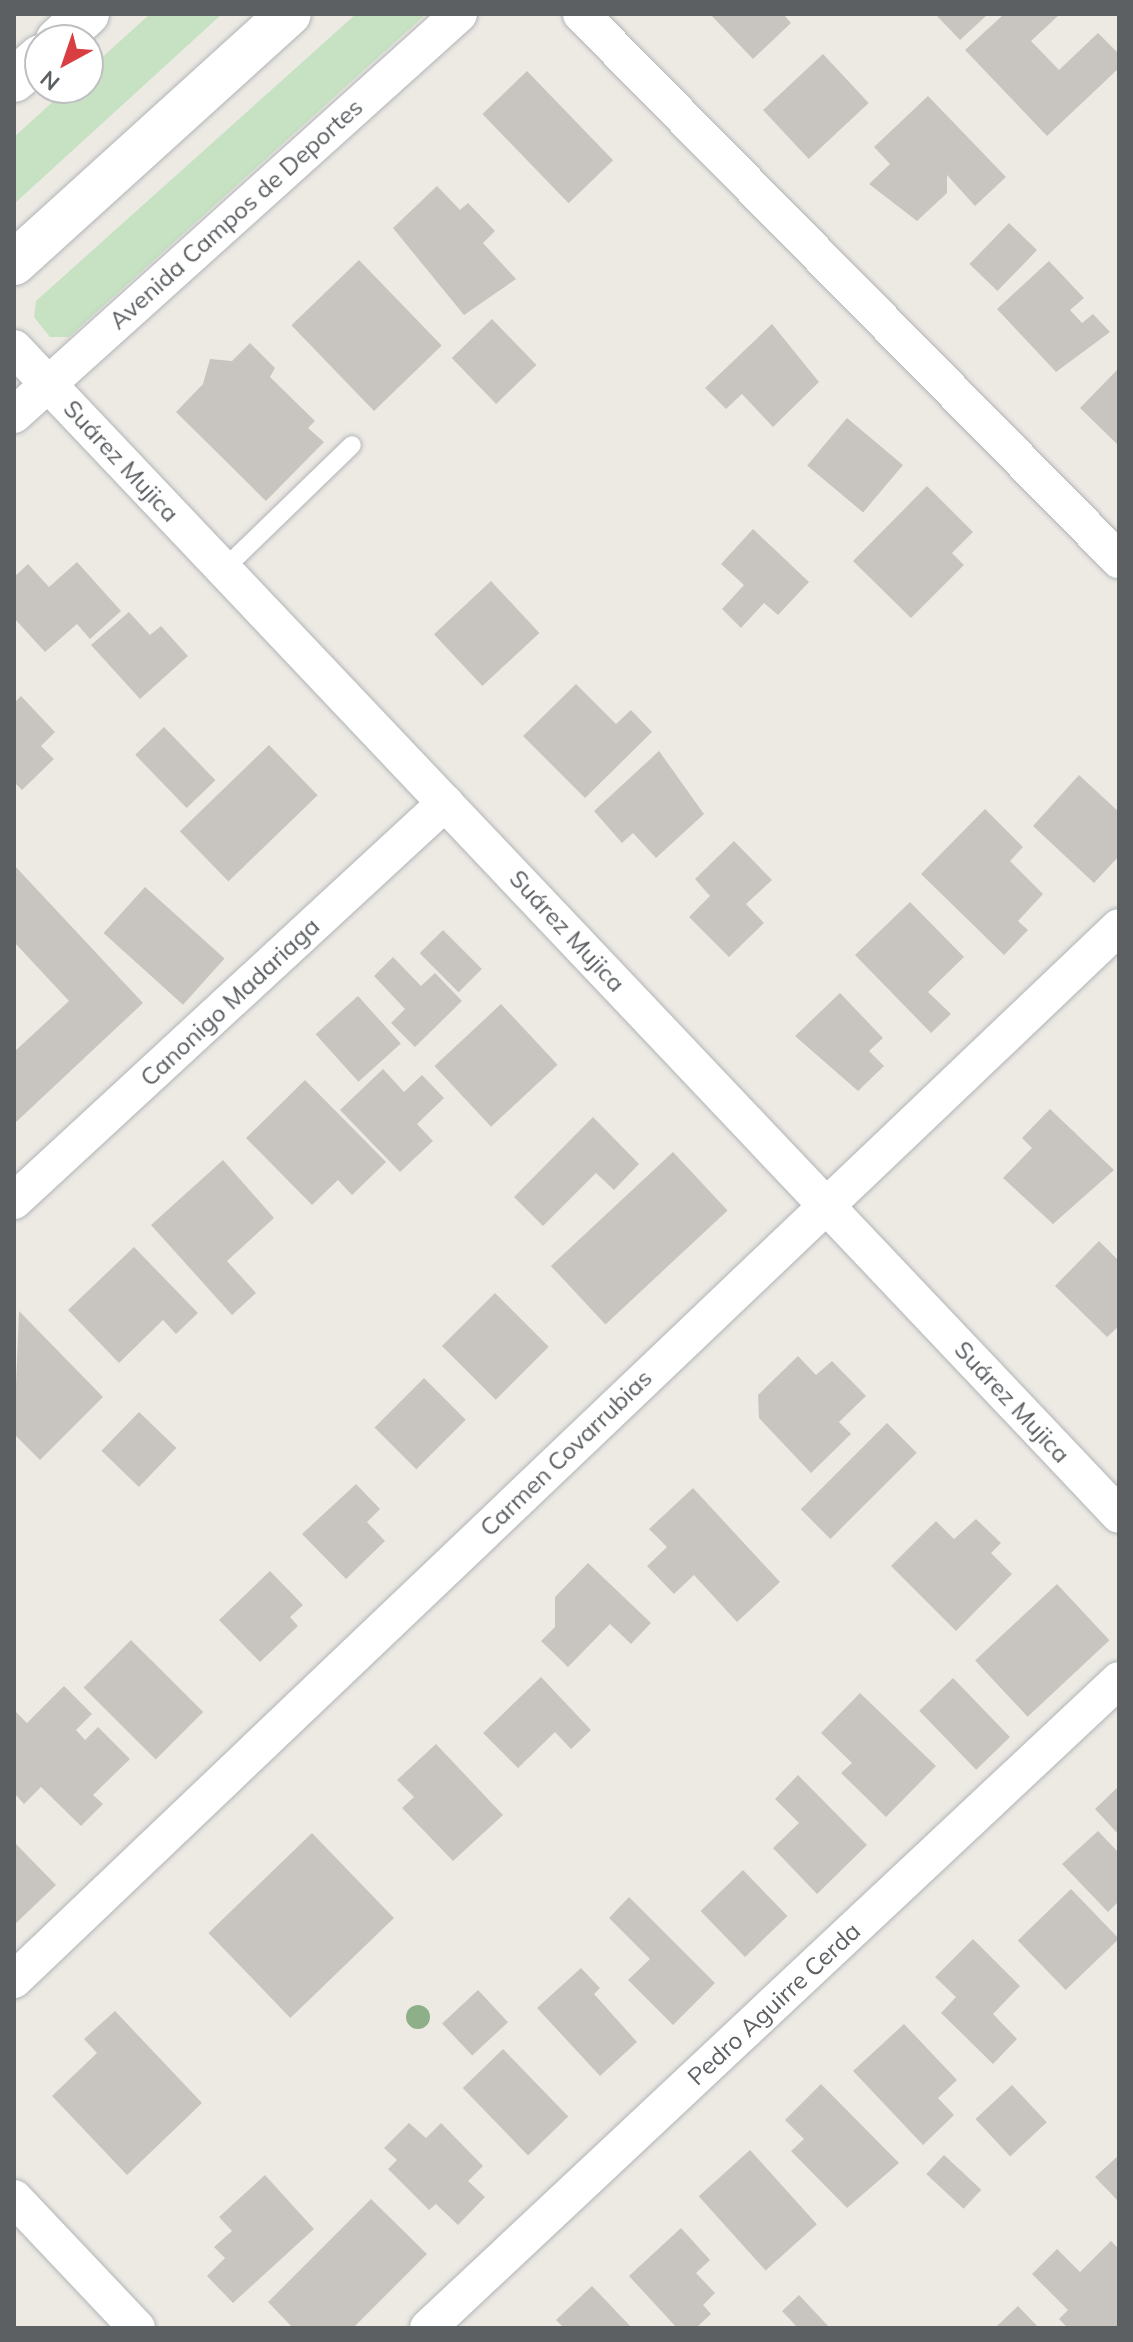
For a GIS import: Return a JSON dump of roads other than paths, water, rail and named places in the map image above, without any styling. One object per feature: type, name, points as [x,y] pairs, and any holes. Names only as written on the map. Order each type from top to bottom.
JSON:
[{"type":"main road","points":[[14,263],[289,14]]},
{"type":"street","name":"Avenida Campos de Deportes","points":[[14,415],[459,14]]},
{"type":"street","points":[[581,14],[1119,560]]},
{"type":"street","name":"Suárez Mujica","points":[[14,348],[1119,1515]]},
{"type":"street","name":"Canonigo Madariaga","points":[[14,1201],[445,803]]},
{"type":"street","name":"Carmen Covarrubias","points":[[14,1980],[1119,927]]},
{"type":"street","name":"Pedro Aguirre Cerda","points":[[428,2328],[1119,1680]]},
{"type":"street","points":[[14,2198],[137,2328]]},
{"type":"lane","points":[[224,569],[352,445]]}]
